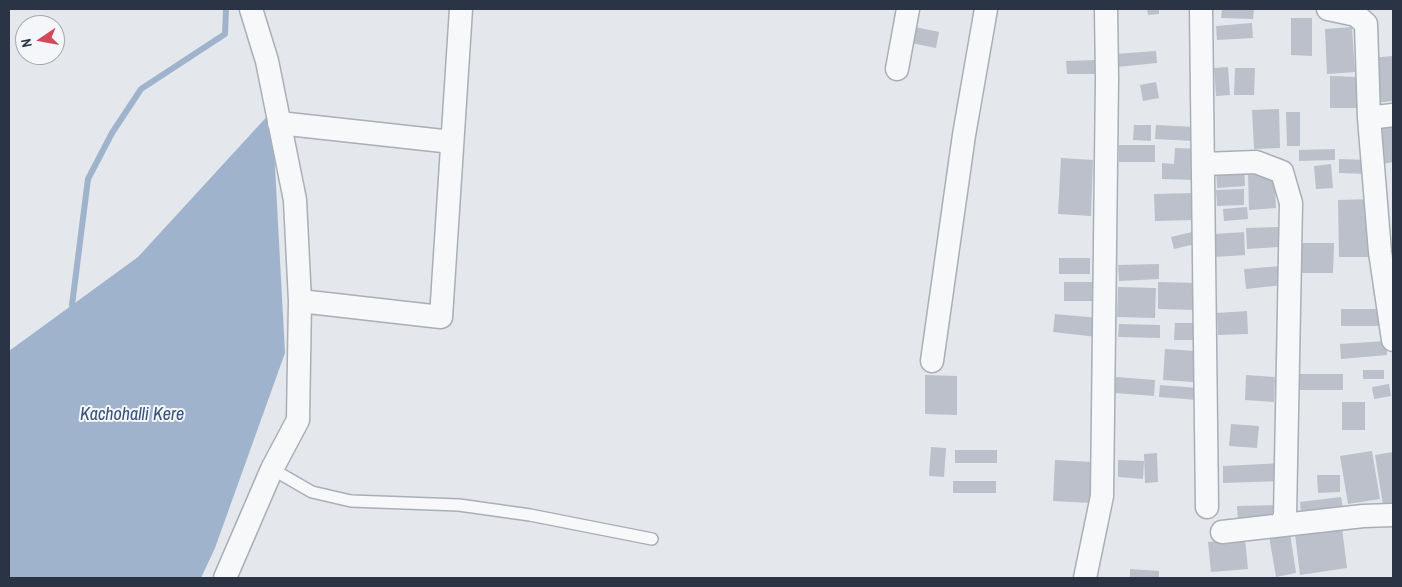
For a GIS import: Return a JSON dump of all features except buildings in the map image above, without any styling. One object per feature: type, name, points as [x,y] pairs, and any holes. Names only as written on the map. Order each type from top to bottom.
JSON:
[{"type":"street","points":[[225,578],[272,469],[298,420],[300,301],[295,200],[267,61],[251,9]]},
{"type":"street","points":[[300,301],[441,318],[461,9]]},
{"type":"street","points":[[897,69],[908,9]]},
{"type":"street","points":[[932,361],[964,135],[986,9]]},
{"type":"street","points":[[1085,578],[1102,496],[1107,78],[1106,9]]},
{"type":"street","points":[[1201,9],[1207,507]]},
{"type":"street","points":[[1328,9],[1356,15],[1362,18],[1366,24],[1369,118],[1380,252],[1393,340]]},
{"type":"street","points":[[1369,118],[1393,115]]},
{"type":"street","points":[[279,123],[452,142]]},
{"type":"street","points":[[1204,164],[1256,162],[1282,172],[1291,203],[1285,516],[1281,524]]},
{"type":"street","points":[[1222,532],[1281,524],[1393,515]]},
{"type":"lane","points":[[272,469],[312,492],[351,501],[459,505],[530,515],[652,539]]},
{"type":"water","name":"Kachohalli Kere","points":[[272,111],[285,353],[215,548],[201,578],[9,578],[9,351],[138,257]]},
{"type":"waterway","points":[[72,305],[88,179],[112,133],[141,89],[225,34],[226,9]]}]
